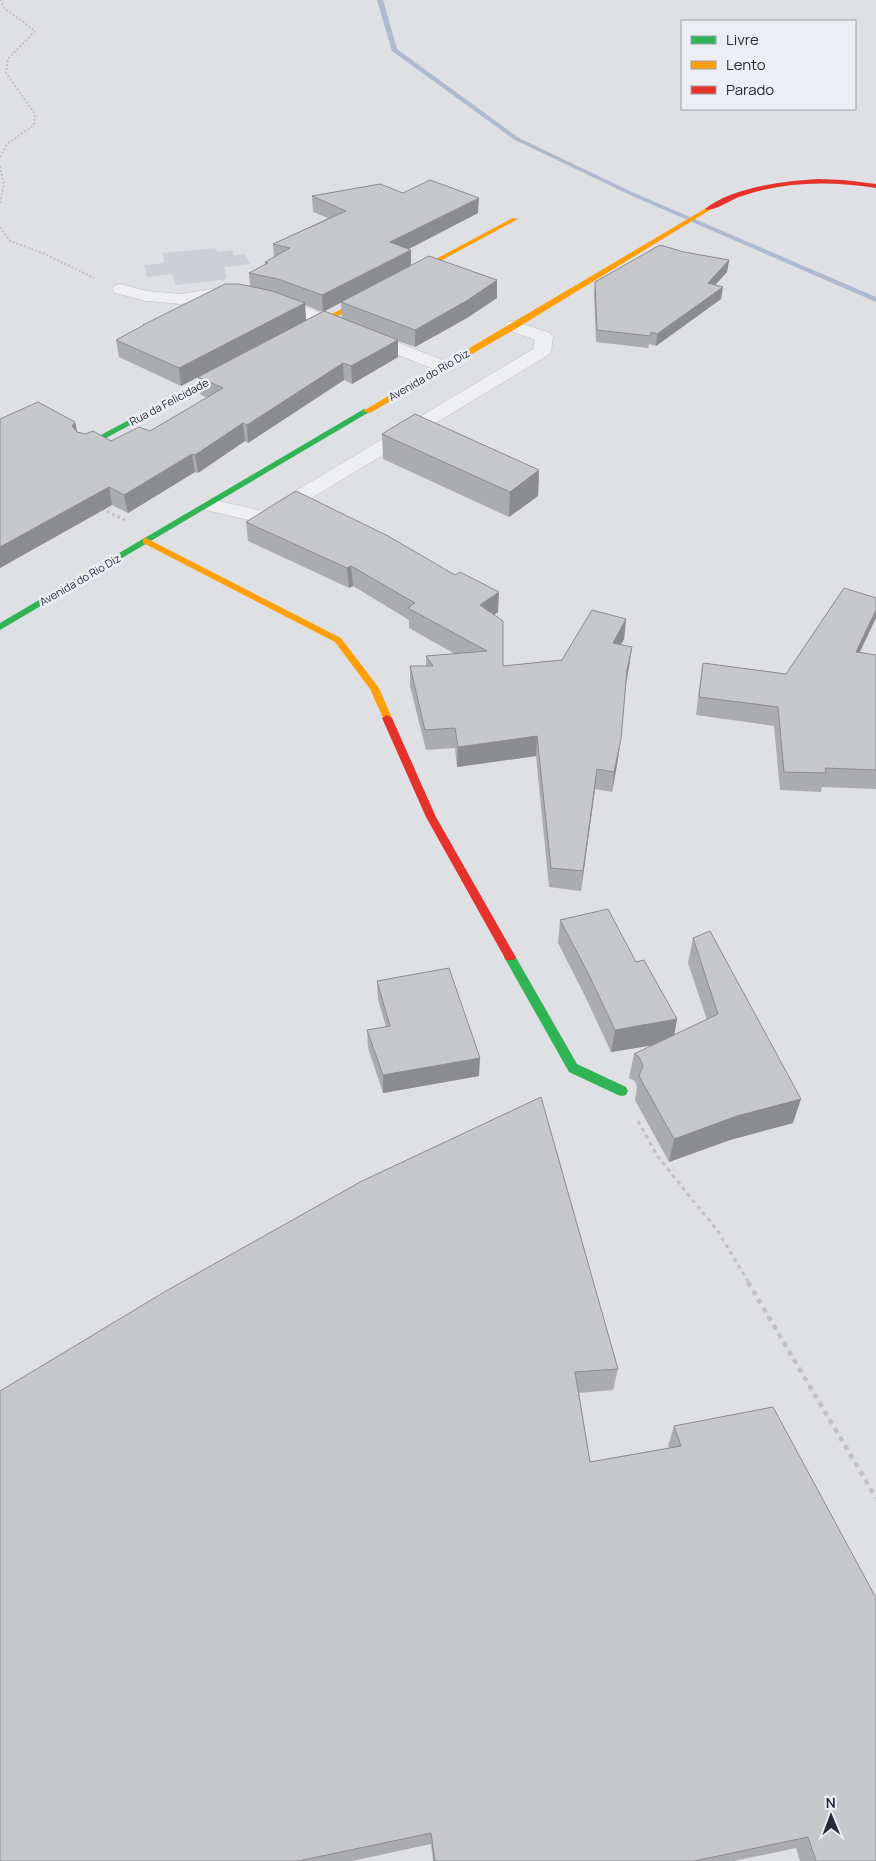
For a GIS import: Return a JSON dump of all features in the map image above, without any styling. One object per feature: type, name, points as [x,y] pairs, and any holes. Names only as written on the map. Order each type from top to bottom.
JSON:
[{"type":"main road","name":"Avenida do Rio Diz","points":[[0,627],[210,505],[442,366],[514,326],[722,201],[779,184],[834,181],[876,186]]},
{"type":"main road","points":[[289,339],[515,219]]},
{"type":"main road","name":"Rua da Felicidade","points":[[88,444],[246,362]]},
{"type":"main road","points":[[146,541],[338,640],[374,688],[431,817],[573,1068],[622,1091]]},
{"type":"street","points":[[121,289],[146,296],[181,299],[212,294],[241,294],[279,302],[442,366]]},
{"type":"street","points":[[210,505],[265,518],[542,351],[544,337],[514,326]]},
{"type":"path","points":[[0,157],[7,144],[34,125],[35,114],[6,73],[8,59],[35,31],[3,7],[1,0]]},
{"type":"path","points":[[0,166],[4,185],[0,203]]},
{"type":"path","points":[[0,226],[10,241],[43,253],[82,274],[121,289]]},
{"type":"path","points":[[95,506],[157,535]]},
{"type":"path","points":[[622,1091],[658,1158],[717,1230],[876,1498]]},
{"type":"shaded area","points":[[216,248],[217,252],[232,250],[234,255],[245,254],[250,264],[224,267],[227,279],[176,285],[172,274],[147,277],[144,265],[164,263],[163,253]]},
{"type":"building","points":[[430,180],[479,198],[390,242],[411,250],[322,295],[278,279],[249,273],[290,248],[273,244],[346,211],[312,196],[380,184],[403,193]]},
{"type":"building","points":[[660,245],[684,252],[729,260],[708,283],[723,287],[657,334],[651,332],[650,336],[597,330],[595,282]]},
{"type":"building","points":[[429,256],[497,280],[468,300],[415,330],[341,302]]},
{"type":"building","points":[[225,284],[239,284],[272,291],[305,303],[179,368],[116,340],[143,325]]},
{"type":"building","points":[[324,311],[398,340],[351,366],[343,363],[247,425],[243,423],[195,455],[192,454],[124,495],[109,487],[0,547],[0,419],[38,402],[75,422],[72,426],[77,432],[85,434],[93,431],[111,441],[139,427],[150,431],[223,388],[198,377]]},
{"type":"building","points":[[415,414],[539,470],[510,492],[382,434]]},
{"type":"building","points":[[296,491],[388,536],[455,575],[460,572],[499,592],[480,605],[503,621],[503,666],[562,660],[592,610],[626,619],[613,643],[632,647],[627,670],[621,739],[614,772],[597,769],[583,871],[551,868],[537,736],[458,747],[455,728],[425,730],[410,666],[433,666],[426,656],[487,651],[408,608],[415,603],[351,566],[347,568],[246,522]]},
{"type":"building","points":[[844,588],[876,598],[876,610],[856,652],[876,655],[876,770],[825,768],[826,773],[784,772],[778,707],[699,697],[703,663],[786,674]]},
{"type":"building","points":[[608,909],[636,962],[644,960],[677,1019],[615,1030],[560,920]]},
{"type":"building","points":[[710,931],[801,1099],[737,1116],[674,1139],[639,1076],[643,1066],[639,1057],[634,1054],[718,1014],[693,938]]},
{"type":"building","points":[[449,968],[480,1058],[383,1075],[367,1030],[390,1026],[377,981]]},
{"type":"building","points":[[541,1097],[618,1369],[575,1372],[590,1462],[681,1446],[674,1426],[773,1407],[876,1598],[876,1861],[816,1861],[808,1837],[694,1861],[435,1861],[431,1833],[298,1861],[0,1861],[0,1391],[166,1291],[362,1181]]},
{"type":"waterway","points":[[380,0],[394,50],[517,139],[632,194],[876,300]]},
{"type":"traffic: fast","points":[[88,444],[231,369]]},
{"type":"traffic: fast","points":[[0,627],[367,411]]},
{"type":"traffic: fast","points":[[510,957],[573,1068],[622,1091]]},
{"type":"traffic: slow","points":[[367,411],[514,326],[708,209]]},
{"type":"traffic: slow","points":[[302,332],[515,219]]},
{"type":"traffic: slow","points":[[146,541],[338,640],[374,688],[387,718]]},
{"type":"traffic: jam","points":[[708,209],[737,196],[785,184],[834,181],[876,186]]},
{"type":"traffic: jam","points":[[387,718],[431,817],[510,957]]}]
